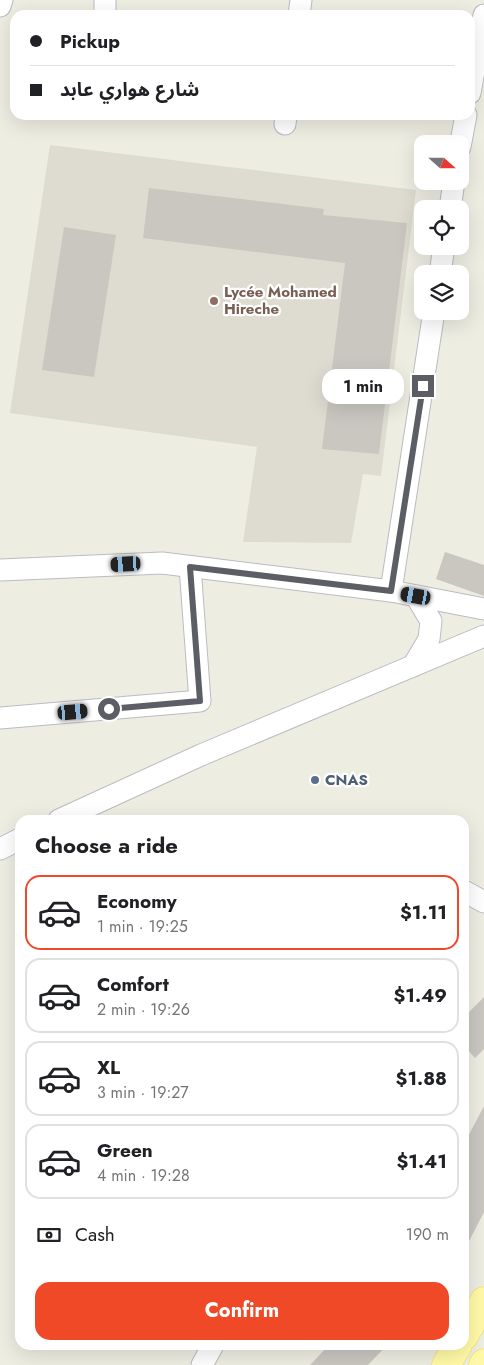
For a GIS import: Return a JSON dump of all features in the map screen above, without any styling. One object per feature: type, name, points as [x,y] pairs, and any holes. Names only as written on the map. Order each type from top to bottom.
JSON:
[{"type":"main road","points":[[469,1327],[484,1301]]},
{"type":"main road","points":[[446,1365],[455,1350]]},
{"type":"street","points":[[0,6],[2,0]]},
{"type":"street","points":[[475,62],[483,13]]},
{"type":"street","points":[[462,135],[465,120]]},
{"type":"street","points":[[391,591],[433,320]]},
{"type":"street","points":[[0,570],[162,563],[391,591],[484,609]]},
{"type":"street","points":[[0,718],[200,701],[190,567]]},
{"type":"street","points":[[413,666],[429,639],[431,621],[416,596]]},
{"type":"street","points":[[70,815],[201,755],[484,636]]},
{"type":"street","points":[[0,849],[15,842]]},
{"type":"street","points":[[469,894],[484,902]]},
{"type":"street","points":[[202,1365],[211,1350]]},
{"type":"shaded area","name":"Lycée Mohamed Hireche","points":[[50,145],[416,190],[381,476],[363,474],[351,543],[243,542],[257,447],[10,413]]},
{"type":"building","points":[[149,188],[324,209],[323,215],[407,223],[379,454],[322,449],[345,263],[143,238]]},
{"type":"building","points":[[64,227],[116,235],[94,377],[42,370]]},
{"type":"building","points":[[445,552],[484,565],[484,596],[436,579]]},
{"type":"building","points":[[484,997],[484,1049],[475,1058],[469,1051],[469,1012]]},
{"type":"building","points":[[484,1106],[484,1212],[469,1241],[469,1134]]},
{"type":"building","points":[[324,1350],[382,1350],[368,1365],[310,1365]]},
{"type":"place","name":"Lycée Mohamed Hireche","points":[[214,301]]},
{"type":"place","name":"CNAS","points":[[315,780]]},
{"type":"route","points":[[109,709],[200,701],[190,567],[391,591],[423,386]]}]
